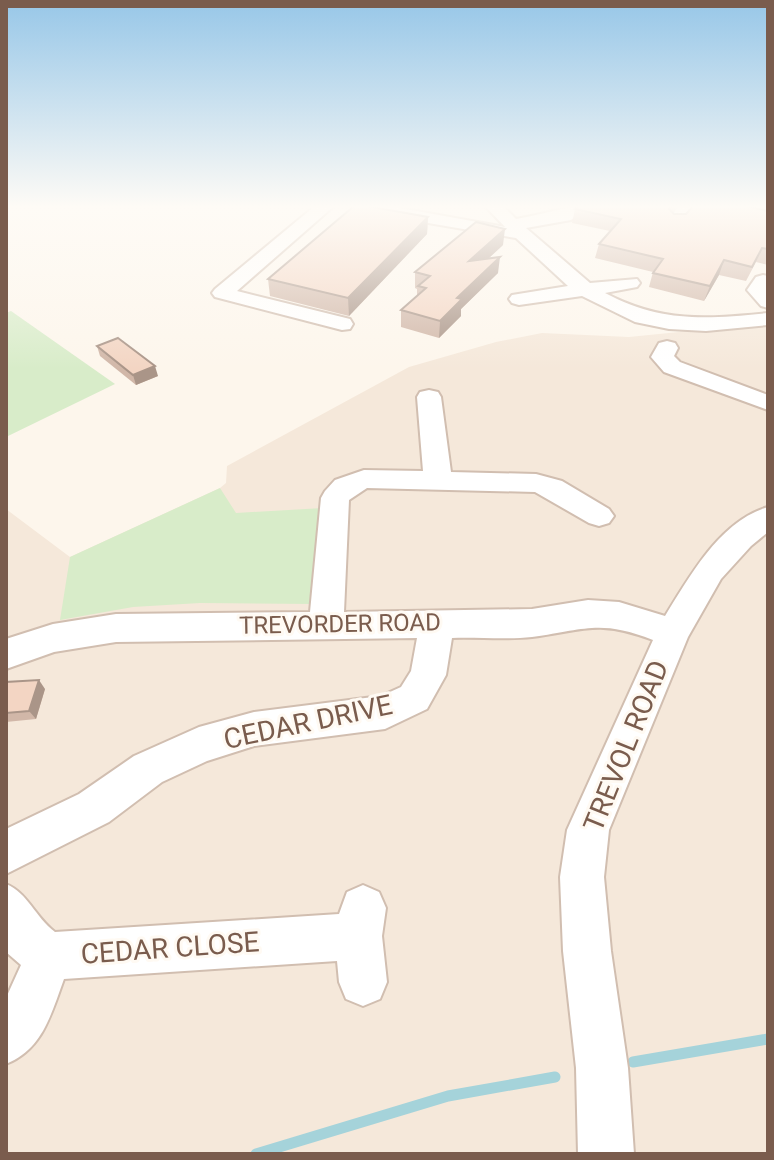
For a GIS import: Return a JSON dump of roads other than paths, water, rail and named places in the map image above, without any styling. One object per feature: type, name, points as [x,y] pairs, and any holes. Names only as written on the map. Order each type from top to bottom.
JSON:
[{"type":"street","points":[[261,260],[222,293],[342,324]]},
{"type":"street","points":[[552,260],[586,291],[624,312],[669,323],[768,319]]},
{"type":"street","points":[[763,281],[757,290],[768,302]]},
{"type":"street","points":[[519,299],[630,283]]},
{"type":"street","points":[[667,348],[662,357],[672,367],[768,403]]},
{"type":"street","points":[[429,397],[438,480]]},
{"type":"street","points":[[326,626],[335,498],[345,487],[364,479],[536,483],[552,488],[599,516]]},
{"type":"street","name":"TREVOL ROAD","points":[[606,1154],[602,1068],[587,951],[582,877],[588,830],[673,633],[710,571],[740,538],[767,518]]},
{"type":"street","name":"TREVORDER ROAD","points":[[6,654],[53,638],[116,628],[532,623],[558,616],[607,611],[633,617],[673,633]]},
{"type":"street","name":"CEDAR DRIVE","points":[[6,852],[94,808],[148,769],[199,745],[254,729],[385,712],[414,698],[428,675],[437,622]]},
{"type":"street","name":"CEDAR CLOSE","points":[[6,907],[10,919],[26,941],[49,956],[362,942]]},
{"type":"street","points":[[6,1039],[28,1010],[49,956]]},
{"type":"waterway","points":[[633,1062],[768,1039]]},
{"type":"waterway","points":[[256,1154],[448,1096],[555,1077]]}]
